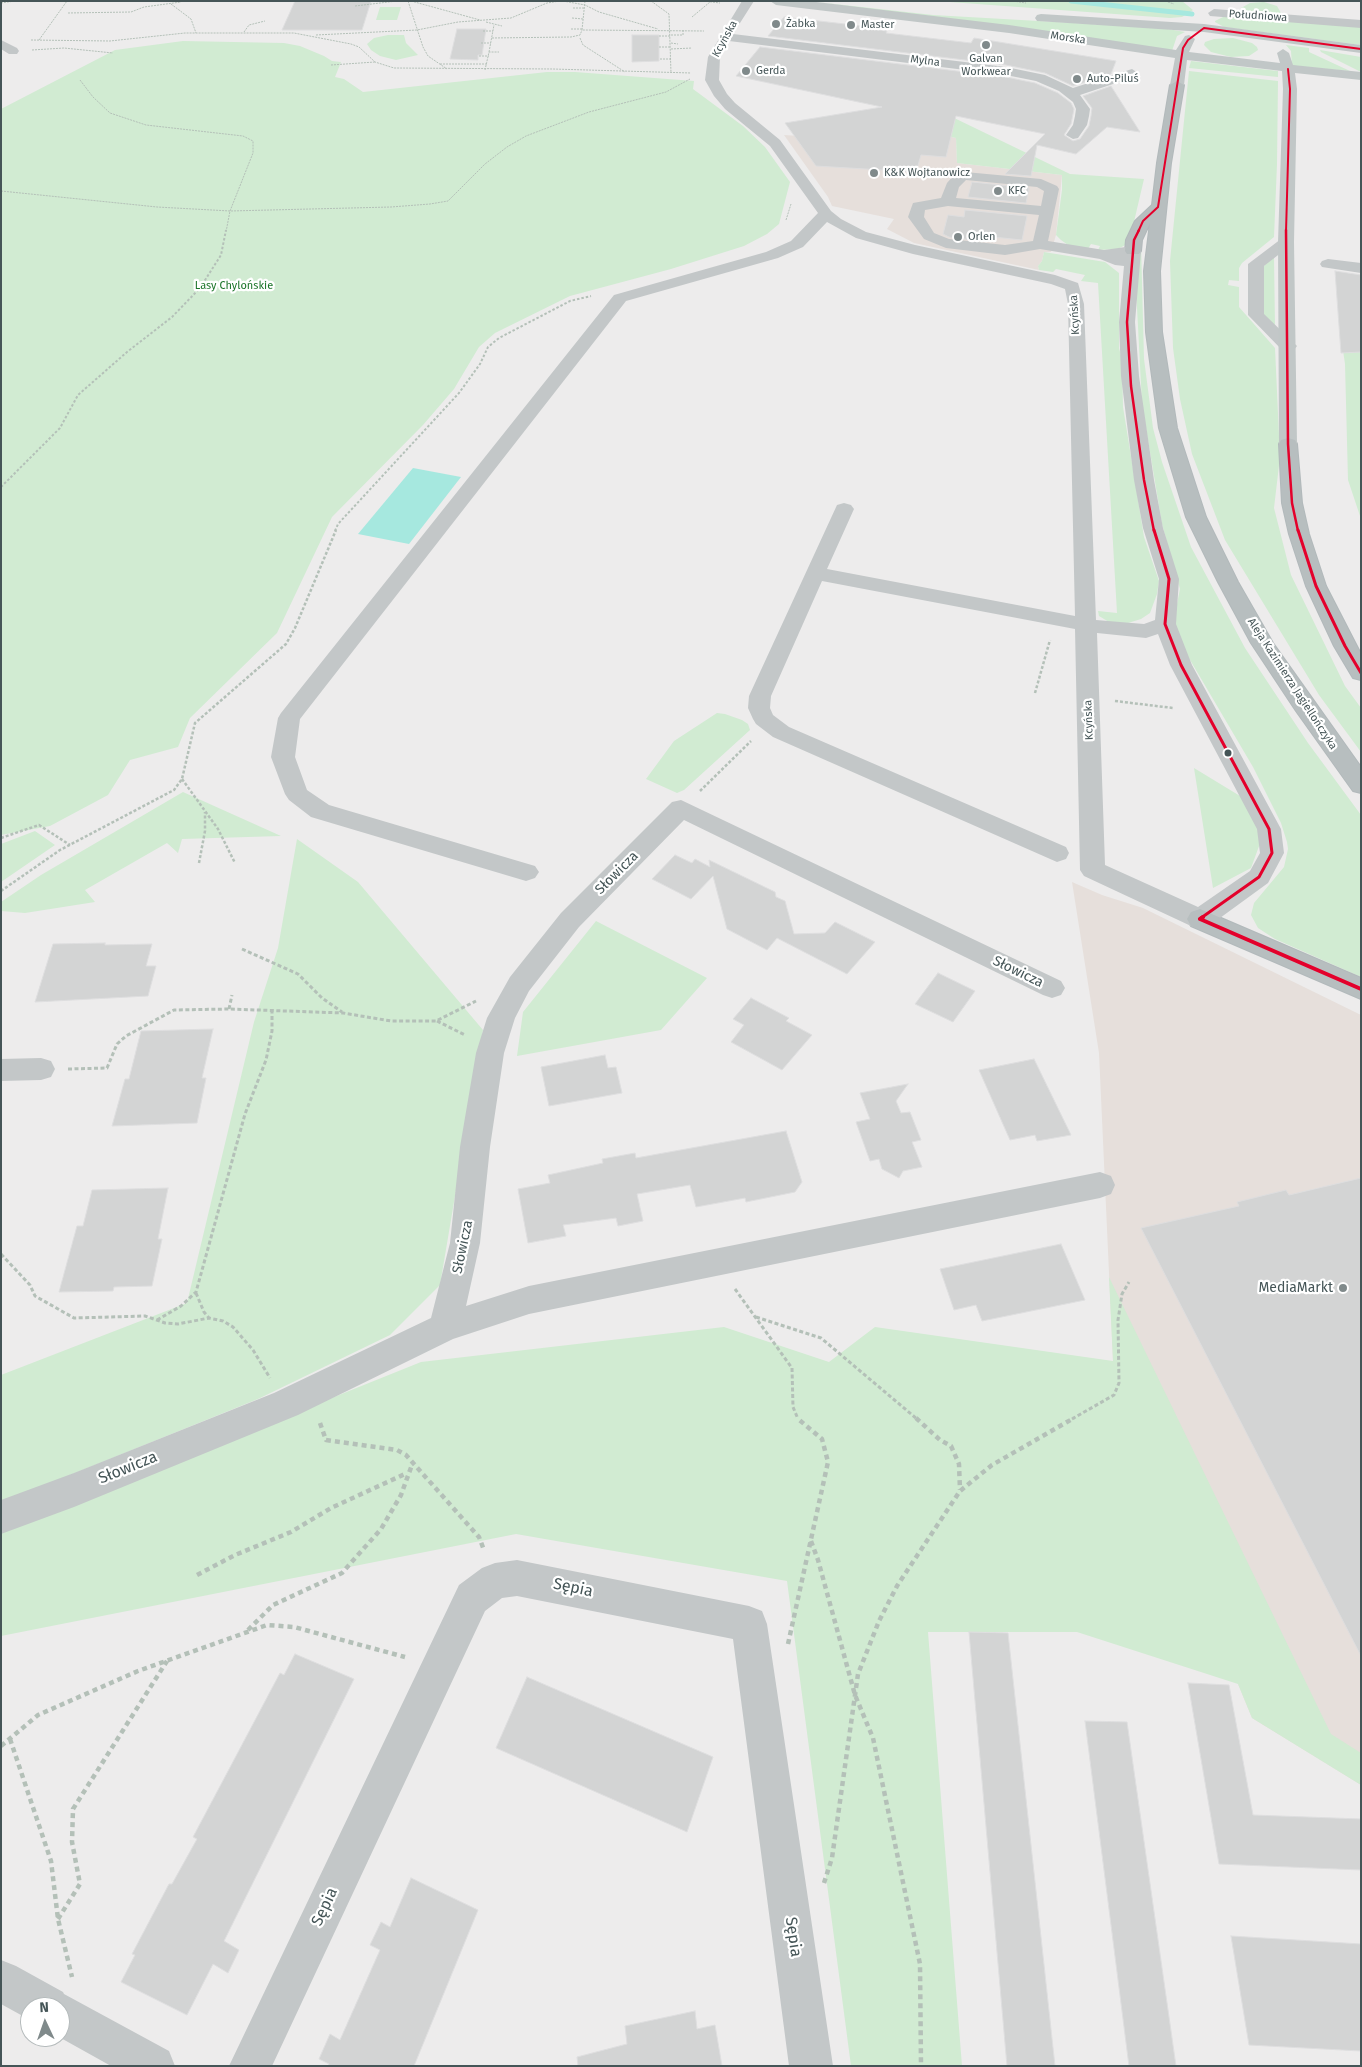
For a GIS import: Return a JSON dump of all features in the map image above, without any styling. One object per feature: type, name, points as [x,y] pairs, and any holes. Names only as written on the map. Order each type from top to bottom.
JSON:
[{"type":"highway","name":"Aleja Kazimierza Jagiellończyka","points":[[1177,85],[1158,206],[1152,271],[1154,332],[1168,428],[1196,517],[1210,549],[1262,643],[1304,706],[1361,785]]},
{"type":"highway","points":[[1132,259],[1134,240],[1142,221],[1158,206]]},
{"type":"highway","points":[[1288,444],[1292,503],[1299,534],[1319,593],[1345,646],[1361,673]]},
{"type":"highway","points":[[1200,919],[1361,990]]},
{"type":"main road","name":"Morska","points":[[776,1],[1009,29],[1182,56],[1361,76]]},
{"type":"main road","points":[[855,1],[1006,16]]},
{"type":"main road","points":[[1182,56],[1183,48],[1188,40],[1210,16],[1223,30],[1361,48]]},
{"type":"main road","name":"Morska","points":[[1025,17],[1183,27]]},
{"type":"main road","points":[[1267,35],[1280,47],[1285,57],[1290,88],[1286,242],[1288,444]]},
{"type":"main road","name":"Aleja Kazimierza Jagiellończyka","points":[[1177,85],[1182,56]]},
{"type":"street","name":"Kcyńska","points":[[748,1],[712,62],[711,73],[715,87],[730,106],[765,132],[775,143],[826,214],[851,231],[882,241],[1055,280],[1072,286],[1076,304],[1093,870],[1200,919]]},
{"type":"street","points":[[1210,16],[1238,1]]},
{"type":"street","name":"Południowa","points":[[1183,27],[1210,16],[1295,14],[1361,24]]},
{"type":"street","name":"Mylna","points":[[726,37],[1006,71],[1040,78],[1072,93]]},
{"type":"street","points":[[1,44],[13,51]]},
{"type":"street","points":[[1073,135],[1080,126],[1083,109],[1079,100],[1072,93],[1132,73]]},
{"type":"street","points":[[948,202],[952,186],[965,176],[1041,183],[1052,189],[1040,244]]},
{"type":"street","points":[[882,241],[906,225],[918,206],[948,202],[1047,211]]},
{"type":"street","points":[[526,872],[320,811],[297,794],[283,757],[289,718],[620,298],[772,255],[797,244],[826,214]]},
{"type":"street","points":[[906,225],[946,243],[1005,250],[1040,244],[1132,259],[1128,322],[1131,386],[1144,480],[1153,528],[1169,579],[1165,624],[1181,665],[1269,829],[1272,853],[1259,877],[1200,919]]},
{"type":"street","points":[[1286,242],[1256,264],[1256,315],[1288,346]]},
{"type":"street","points":[[1328,264],[1361,268]]},
{"type":"street","points":[[844,509],[760,696],[759,708],[764,719],[781,732],[1057,853]]},
{"type":"street","points":[[815,573],[1086,625],[1146,631],[1165,624]]},
{"type":"street","name":"Słowicza","points":[[445,1327],[465,1243],[475,1147],[490,1053],[501,1018],[518,984],[570,920],[682,808],[1052,988]]},
{"type":"street","points":[[1,1070],[41,1069]]},
{"type":"street","name":"Słowicza","points":[[1,1517],[74,1490],[286,1404],[445,1327],[529,1300],[1100,1185]]},
{"type":"street","name":"Sępia","points":[[250,2066],[472,1598],[495,1581],[517,1578],[749,1624],[811,2066]]},
{"type":"street","points":[[1,1981],[45,1997]]},
{"type":"street","points":[[70,2009],[154,2066]]},
{"type":"path","points":[[2,2],[16,1]]},
{"type":"path","points":[[39,40],[67,1]]},
{"type":"path","points":[[355,6],[397,1]]},
{"type":"path","points":[[408,1],[428,56],[448,70]]},
{"type":"path","points":[[411,1],[502,26]]},
{"type":"path","points":[[494,25],[546,3],[562,1],[584,5],[599,12],[662,30]]},
{"type":"path","points":[[492,38],[571,37],[580,35],[585,1]]},
{"type":"path","points":[[652,1],[669,14],[671,73]]},
{"type":"path","points":[[704,1],[726,4]]},
{"type":"path","points":[[68,13],[131,12],[144,7],[181,2]]},
{"type":"path","points":[[692,17],[710,2]]},
{"type":"path","points":[[171,4],[191,19],[196,33]]},
{"type":"path","points":[[573,8],[584,8]]},
{"type":"path","points":[[29,40],[118,41],[196,33],[244,32],[310,35],[417,30],[458,22],[511,18]]},
{"type":"path","points":[[572,18],[583,18]]},
{"type":"path","points":[[244,32],[249,25],[265,21]]},
{"type":"path","points":[[485,70],[494,25]]},
{"type":"path","points":[[572,29],[711,31]]},
{"type":"path","points":[[659,36],[683,35],[683,30]]},
{"type":"path","points":[[483,31],[493,31]]},
{"type":"path","points":[[310,35],[359,47],[375,62]]},
{"type":"path","points":[[580,38],[583,45],[625,72]]},
{"type":"path","points":[[481,43],[491,43]]},
{"type":"path","points":[[671,44],[678,44]]},
{"type":"path","points":[[659,47],[692,48]]},
{"type":"path","points":[[31,50],[64,48],[113,52]]},
{"type":"path","points":[[489,52],[498,52]]},
{"type":"path","points":[[479,56],[488,56]]},
{"type":"path","points":[[660,59],[672,59]]},
{"type":"path","points":[[331,65],[375,62],[394,68],[448,70],[553,69],[695,73]]},
{"type":"path","points":[[439,64],[487,64]]},
{"type":"path","points":[[1,191],[157,208],[230,211],[391,208],[448,201],[485,164],[506,147],[526,136],[589,112],[666,92],[691,78]]},
{"type":"path","points":[[1,487],[60,428],[78,395],[127,352],[172,317],[200,288],[221,255],[230,211],[253,153],[253,141],[243,136],[146,125],[110,113],[93,97],[80,80]]},
{"type":"path","points":[[785,222],[792,202]]},
{"type":"path","points":[[1,891],[70,845],[174,790],[182,779],[195,724],[286,644],[295,628],[338,524],[459,394],[480,364],[488,347],[499,338],[570,301],[596,294]]},
{"type":"path","points":[[1089,698],[1182,709]]},
{"type":"path","points":[[682,808],[756,736]]},
{"type":"path","points":[[182,779],[218,829],[236,863]]},
{"type":"path","points":[[200,863],[206,831],[205,812]]},
{"type":"path","points":[[1,838],[39,825],[70,845]]},
{"type":"path","points":[[242,949],[298,974],[322,998],[343,1013]]},
{"type":"path","points":[[41,1069],[107,1068],[117,1044],[126,1036],[174,1010],[272,1010],[343,1013],[391,1021],[436,1021],[492,992],[518,984]]},
{"type":"path","points":[[228,1009],[232,995]]},
{"type":"path","points":[[156,1320],[181,1306],[196,1292],[218,1208],[246,1114],[266,1060],[272,1031],[272,1010]]},
{"type":"path","points":[[1,1254],[30,1285],[35,1296],[68,1315],[82,1318],[145,1316],[165,1323],[178,1324],[209,1318],[223,1321],[233,1327],[253,1350],[286,1404]]},
{"type":"path","points":[[716,1262],[792,1368],[793,1406],[797,1418],[822,1439],[828,1462],[788,1644],[759,1697]]},
{"type":"path","points":[[822,1886],[832,1858],[858,1674],[879,1621],[897,1586],[960,1491],[992,1465],[1114,1395],[1119,1383],[1118,1320],[1122,1294],[1129,1282]]},
{"type":"path","points":[[196,1292],[204,1312],[209,1318]]},
{"type":"path","points":[[755,1317],[821,1338],[901,1404],[940,1440],[951,1446],[959,1464],[960,1491]]},
{"type":"path","points":[[319,1417],[326,1440],[397,1450],[413,1462],[479,1537],[495,1581]]},
{"type":"path","points":[[246,1632],[273,1605],[342,1573],[381,1529],[401,1495],[407,1473],[413,1462]]},
{"type":"path","points":[[197,1574],[235,1555],[290,1532],[331,1508],[407,1473]]},
{"type":"path","points":[[810,1541],[818,1560],[855,1695],[873,1738],[920,1964],[921,2066]]},
{"type":"path","points":[[1,1746],[38,1715],[167,1661],[267,1625],[294,1627],[440,1667]]},
{"type":"path","points":[[58,1918],[80,1884],[72,1842],[73,1809],[167,1661]]},
{"type":"path","points":[[10,1738],[51,1861],[58,1918],[72,1979],[62,1997]]},
{"type":"shaded area","points":[[894,124],[956,138],[957,163],[1062,175],[1056,235],[1051,252],[1044,252],[1042,261],[1038,266],[1039,270],[914,243],[887,229],[894,219],[832,206],[828,197],[784,135],[878,141]]},
{"type":"shaded area","points":[[1072,882],[1102,895],[1143,908],[1361,1015],[1361,1785],[1252,1718],[1114,1383],[1099,1053]]},
{"type":"green space","points":[[936,1],[1182,1],[1193,10],[1182,17],[1170,18]]},
{"type":"green space","points":[[817,2],[933,15],[1162,28],[1185,32],[1177,36],[1172,51]]},
{"type":"green space","points":[[1264,2],[1277,6],[1281,13],[1249,12],[1241,8],[1250,3]]},
{"type":"green space","points":[[380,7],[401,7],[397,20],[376,20]]},
{"type":"green space","points":[[1225,16],[1361,27],[1361,45],[1224,27],[1215,22]]},
{"type":"green space","points":[[388,35],[404,35],[406,43],[418,55],[396,60],[380,56],[371,50],[367,44],[374,38]]},
{"type":"green space","points":[[1233,38],[1252,43],[1258,50],[1249,56],[1231,57],[1211,52],[1204,45],[1205,42],[1214,39]]},
{"type":"green space","name":"Lasy Chylońskie","points":[[183,41],[284,43],[300,46],[332,61],[341,62],[335,77],[344,79],[363,92],[547,72],[575,72],[694,81],[693,89],[743,126],[765,147],[790,182],[779,224],[767,234],[744,246],[671,269],[570,296],[495,333],[479,347],[454,389],[423,425],[332,517],[277,633],[190,718],[178,747],[130,760],[108,795],[50,826],[1,835],[1,109],[115,50]]},
{"type":"green space","points":[[1286,45],[1309,48],[1309,52],[1350,71],[1292,66],[1291,51]]},
{"type":"green space","points":[[1320,50],[1361,57],[1361,72],[1321,52]]},
{"type":"green space","points":[[1191,61],[1278,71],[1278,77],[1189,68]]},
{"type":"green space","points":[[1189,71],[1278,81],[1274,237],[1242,263],[1239,268],[1239,281],[1229,280],[1228,285],[1239,287],[1239,307],[1275,348],[1280,457],[1274,508],[1291,575],[1345,686],[1361,708],[1361,752],[1319,695],[1225,540],[1192,454],[1180,399],[1173,348],[1170,261]]},
{"type":"green space","points":[[948,115],[1070,174],[1144,179],[1129,243],[1118,249],[1098,250],[1100,246],[1091,244],[1088,249],[1068,245],[1056,235],[1062,175],[957,163],[956,138],[894,124]]},
{"type":"green space","points":[[1141,243],[1144,359],[1153,428],[1162,462],[1191,547],[1245,648],[1308,743],[1361,815],[1361,977],[1275,939],[1258,928],[1251,915],[1254,903],[1284,867],[1288,849],[1287,842],[1281,823],[1253,767],[1183,648],[1176,628],[1175,614],[1180,589],[1162,524],[1142,404],[1136,288]]},
{"type":"green space","points":[[1044,252],[1105,262],[1119,273],[1119,348],[1122,360],[1123,407],[1144,537],[1159,581],[1157,594],[1150,613],[1141,619],[1128,623],[1109,622],[1099,616],[1098,611],[1117,613],[1098,283],[1081,281],[1085,275],[1056,269],[1053,272],[1039,270],[1038,266],[1042,261]]},
{"type":"green space","points":[[1274,257],[1275,327],[1265,318],[1262,312],[1263,267]]},
{"type":"green space","points":[[1338,316],[1361,318],[1361,519],[1348,480],[1345,364]]},
{"type":"green space","points":[[717,713],[742,720],[748,724],[750,730],[684,790],[677,793],[646,779],[674,741]]},
{"type":"green space","points":[[1194,768],[1245,799],[1262,838],[1251,868],[1213,888]]},
{"type":"green space","points":[[183,792],[281,836],[182,839],[178,853],[167,843],[85,890],[95,902],[25,913],[1,911],[1,902],[41,875]]},
{"type":"green space","points":[[35,831],[55,845],[1,882],[1,844]]},
{"type":"green space","points":[[297,839],[358,882],[483,1030],[440,1285],[390,1335],[258,1399],[1,1503],[1,1375],[187,1303],[254,1022],[278,948]]},
{"type":"green space","points":[[596,921],[707,978],[661,1030],[517,1056],[523,1012]]},
{"type":"green space","points":[[1109,1277],[1331,1734],[1361,1753],[1361,1785],[1252,1718],[1238,1684],[1077,1632],[928,1632],[962,2066],[851,2066],[787,1581],[516,1534],[1,1636],[1,1531],[421,1362],[724,1327],[829,1362],[875,1327],[1113,1361]]},
{"type":"water","points":[[413,468],[461,477],[409,544],[358,534]]},
{"type":"building","points":[[295,1],[371,1],[362,30],[282,30]]},
{"type":"building","points":[[784,17],[880,28],[878,30],[887,31],[886,33],[971,43],[974,38],[1116,61],[1111,74],[1073,86],[1045,73],[1006,65],[768,36]]},
{"type":"building","points":[[457,29],[486,29],[482,55],[478,55],[478,60],[450,59]]},
{"type":"building","points":[[632,35],[659,35],[659,61],[632,62]]},
{"type":"building","points":[[760,47],[1006,77],[1035,83],[1058,93],[1071,103],[1074,109],[1071,124],[1064,135],[1073,141],[1080,139],[1089,126],[1092,108],[1083,96],[1111,86],[1140,132],[1107,127],[1076,154],[1037,145],[1031,176],[1005,174],[1045,134],[956,116],[946,157],[921,155],[916,172],[816,166],[785,123],[882,107],[736,76]]},
{"type":"building","name":"KFC","points":[[972,182],[1029,188],[1026,203],[968,197]]},
{"type":"building","points":[[965,210],[1027,216],[1022,240],[974,235],[973,240],[949,237],[943,234],[948,215],[964,217]]},
{"type":"building","points":[[1335,271],[1361,275],[1361,352],[1341,353]]},
{"type":"building","points":[[675,855],[692,863],[695,859],[710,867],[709,860],[775,892],[776,897],[785,901],[794,934],[825,933],[835,922],[875,942],[847,974],[777,938],[767,950],[727,929],[713,876],[691,899],[652,879]]},
{"type":"building","points":[[105,943],[105,945],[152,944],[146,966],[156,966],[148,996],[35,1002],[53,944]]},
{"type":"building","points":[[938,973],[975,991],[953,1022],[915,1004]]},
{"type":"building","points":[[751,998],[789,1018],[786,1021],[812,1035],[782,1070],[731,1042],[744,1025],[733,1019]]},
{"type":"building","points":[[213,1029],[202,1078],[206,1078],[197,1123],[112,1126],[125,1079],[129,1079],[141,1031]]},
{"type":"building","points":[[605,1055],[608,1068],[616,1067],[622,1093],[549,1106],[541,1067]]},
{"type":"building","points":[[1034,1059],[1071,1135],[1037,1141],[1035,1135],[1010,1140],[979,1070]]},
{"type":"building","points":[[908,1084],[896,1101],[901,1113],[910,1112],[921,1140],[912,1142],[922,1167],[903,1171],[899,1178],[882,1169],[879,1159],[870,1161],[856,1122],[870,1119],[860,1093]]},
{"type":"building","points":[[786,1131],[802,1182],[795,1192],[746,1202],[745,1198],[696,1207],[690,1185],[637,1194],[643,1221],[618,1226],[616,1218],[563,1225],[566,1236],[528,1243],[518,1189],[550,1183],[548,1175],[603,1163],[602,1159],[635,1153],[636,1158]]},
{"type":"building","points":[[1361,1178],[1361,1656],[1141,1228],[1239,1206],[1237,1202],[1286,1190],[1289,1195]]},
{"type":"building","points":[[168,1188],[158,1239],[162,1239],[152,1286],[114,1287],[113,1291],[59,1292],[77,1226],[83,1226],[92,1190]]},
{"type":"building","points":[[1061,1244],[1085,1300],[982,1321],[976,1305],[954,1310],[940,1269]]},
{"type":"building","points":[[969,1632],[1008,1633],[1055,2066],[1007,2066]]},
{"type":"building","points":[[295,1654],[354,1679],[224,1941],[239,1950],[228,1973],[213,1964],[187,2015],[121,1982],[135,1955],[132,1954],[169,1884],[172,1884],[197,1839],[193,1837],[280,1673],[284,1675]]},
{"type":"building","points":[[527,1677],[713,1757],[687,1832],[496,1748]]},
{"type":"building","points":[[1188,1683],[1229,1685],[1253,1815],[1361,1819],[1361,1870],[1219,1864]]},
{"type":"building","points":[[1085,1721],[1127,1722],[1176,2066],[1129,2066]]},
{"type":"building","points":[[411,1878],[478,1910],[414,2066],[328,2066],[329,2064],[319,2059],[330,2034],[340,2040],[380,1950],[370,1945],[381,1922],[390,1927]]},
{"type":"building","points":[[1231,1936],[1361,1944],[1361,2051],[1249,2045]]},
{"type":"building","points":[[695,2011],[697,2029],[715,2025],[722,2066],[578,2066],[577,2057],[627,2044],[625,2026]]},
{"type":"waterway","points":[[1071,1],[1192,14]]},
{"type":"transit line","points":[[1204,28],[1361,49]]},
{"type":"transit line","points":[[1158,207],[1183,48],[1188,40],[1204,28]]},
{"type":"transit line","points":[[1288,69],[1290,89],[1286,242],[1288,444],[1292,503],[1299,534],[1316,586],[1345,646],[1361,673]]},
{"type":"transit line","points":[[1158,207],[1143,221],[1134,240],[1127,322],[1131,386],[1144,480],[1153,528],[1169,579],[1165,624],[1181,665],[1269,829],[1272,853],[1259,877],[1200,919]]},
{"type":"transit line","points":[[1200,919],[1361,989]]},
{"type":"place","name":"Żabka","points":[[776,24]]},
{"type":"place","name":"Master","points":[[851,25]]},
{"type":"place","name":"Galvan Workwear","points":[[986,45]]},
{"type":"place","name":"Gerda","points":[[746,71]]},
{"type":"place","name":"Auto-Piluś","points":[[1077,79]]},
{"type":"place","name":"K&K Wojtanowicz","points":[[874,173]]},
{"type":"place","name":"KFC","points":[[998,191]]},
{"type":"place","name":"Orlen","points":[[958,237]]},
{"type":"place","name":"MediaMarkt","points":[[1343,1288]]}]
